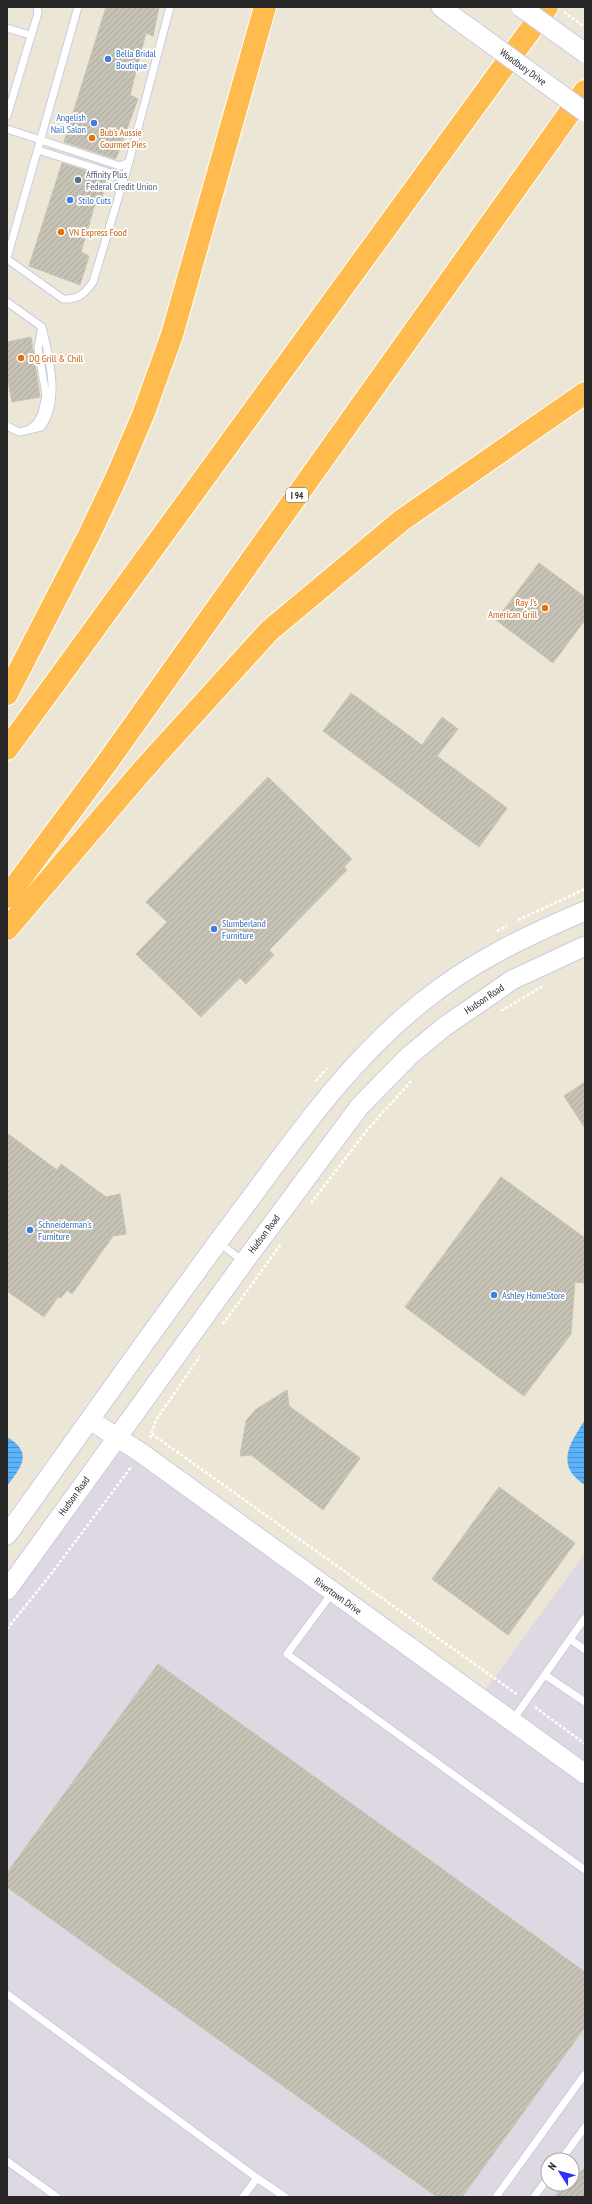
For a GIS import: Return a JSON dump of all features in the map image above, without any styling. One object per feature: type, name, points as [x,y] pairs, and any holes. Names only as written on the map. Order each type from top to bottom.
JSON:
[{"type":"highway","points":[[7,694],[90,534],[118,476],[143,415],[172,335],[265,7]]},
{"type":"highway","points":[[7,749],[555,9]]},
{"type":"highway","name":"I 94","points":[[7,897],[106,764],[585,91]]},
{"type":"highway","points":[[7,929],[142,771],[269,631],[402,520],[585,393]]},
{"type":"street","name":"Woodbury Drive","points":[[441,7],[585,112]]},
{"type":"street","points":[[521,7],[585,53]]},
{"type":"street","points":[[7,1536],[218,1242],[338,1082],[410,1013],[459,975],[495,953],[585,911]]},
{"type":"street","name":"Hudson Road","points":[[7,1590],[244,1262],[360,1106],[409,1056],[444,1027],[512,980],[585,946]]},
{"type":"street","name":"Rivertown Drive","points":[[90,1420],[140,1452],[332,1593],[585,1774]]},
{"type":"lane","points":[[7,116],[38,13],[37,7]]},
{"type":"lane","points":[[78,7],[7,259],[63,299],[74,299],[85,293],[93,282],[129,162],[170,7]]},
{"type":"lane","points":[[7,28],[30,36]]},
{"type":"lane","points":[[7,129],[120,166],[129,162]]},
{"type":"lane","points":[[38,150],[117,175],[122,182]]},
{"type":"lane","points":[[7,302],[42,327],[51,377],[49,413],[41,427],[26,432],[20,432],[7,426]]},
{"type":"lane","points":[[218,1242],[244,1262]]},
{"type":"lane","points":[[332,1593],[287,1654],[585,1870]]},
{"type":"lane","points":[[512,1721],[585,1618]]},
{"type":"lane","points":[[570,1639],[585,1650]]},
{"type":"lane","points":[[545,1675],[585,1702]]},
{"type":"lane","points":[[7,1994],[285,2197]]},
{"type":"lane","points":[[496,2197],[585,2074]]},
{"type":"lane","points":[[567,2152],[585,2127]]},
{"type":"lane","points":[[7,2161],[57,2197]]},
{"type":"lane","points":[[244,2197],[258,2178]]},
{"type":"lane","points":[[534,2197],[540,2189]]},
{"type":"path","points":[[555,9],[585,27]]},
{"type":"path","points":[[494,1015],[546,985]]},
{"type":"path","points":[[309,1206],[368,1129],[414,1078]]},
{"type":"path","points":[[220,1328],[261,1274],[282,1243]]},
{"type":"path","points":[[202,1352],[156,1420],[152,1434],[585,1744]]},
{"type":"path","points":[[7,1629],[125,1476]]},
{"type":"shaded area","points":[[117,1437],[480,1698],[585,1553],[585,2197],[7,2197],[7,1590]]},
{"type":"water","points":[[585,1420],[585,1485],[576,1478],[570,1470],[568,1454],[574,1438]]},
{"type":"water","points":[[7,1437],[15,1443],[23,1455],[17,1473],[7,1486]]},
{"type":"building","points":[[106,7],[159,7],[153,36],[146,33],[130,95],[138,99],[116,159],[64,142]]},
{"type":"building","points":[[62,163],[106,177],[101,204],[95,204],[81,252],[89,256],[80,285],[29,266]]},
{"type":"building","name":"DQ Grill & Chill","points":[[31,337],[40,397],[12,402],[7,375],[7,342]]},
{"type":"building","name":"Ray J's American Grill","points":[[539,563],[585,597],[585,620],[553,663],[496,620]]},
{"type":"building","points":[[351,693],[422,745],[442,717],[458,729],[437,756],[507,808],[479,847],[323,731]]},
{"type":"building","points":[[268,777],[352,859],[344,867],[347,870],[269,950],[274,955],[246,984],[240,978],[201,1017],[136,954],[167,922],[146,902]]},
{"type":"building","points":[[585,1082],[585,1128],[564,1096]]},
{"type":"building","points":[[7,1133],[57,1170],[61,1164],[106,1197],[120,1194],[126,1234],[113,1236],[72,1294],[67,1290],[61,1298],[58,1297],[44,1317],[7,1291]]},
{"type":"building","name":"Ashley HomeStore","points":[[501,1177],[585,1238],[585,1283],[575,1282],[571,1334],[524,1396],[405,1307]]},
{"type":"building","points":[[287,1390],[289,1406],[360,1458],[323,1510],[251,1455],[240,1456],[246,1421],[255,1410]]},
{"type":"building","points":[[499,1487],[575,1543],[508,1635],[432,1579]]},
{"type":"building","points":[[158,1664],[585,1972],[585,2027],[462,2197],[437,2197],[7,1887],[7,1873]]},
{"type":"building","points":[[585,2168],[585,2197],[555,2197],[558,2192],[580,2192],[580,2172]]},
{"type":"place","name":"Bella Bridal Boutique","points":[[108,59]]},
{"type":"place","name":"Angelish Nail Salon","points":[[94,123]]},
{"type":"place","name":"Bub's Aussie Gourmet Pies","points":[[92,138]]},
{"type":"place","name":"Affinity Plus Federal Credit Union","points":[[78,180]]},
{"type":"place","name":"Stilo Cuts","points":[[70,200]]},
{"type":"place","name":"VN Express Food","points":[[61,232]]},
{"type":"place","name":"DQ Grill & Chill","points":[[21,358]]},
{"type":"place","name":"Ray J's American Grill","points":[[545,608]]},
{"type":"place","name":"Slumberland Furniture","points":[[214,929]]},
{"type":"place","name":"Schneiderman's Furniture","points":[[30,1230]]},
{"type":"place","name":"Ashley HomeStore","points":[[494,1295]]}]
